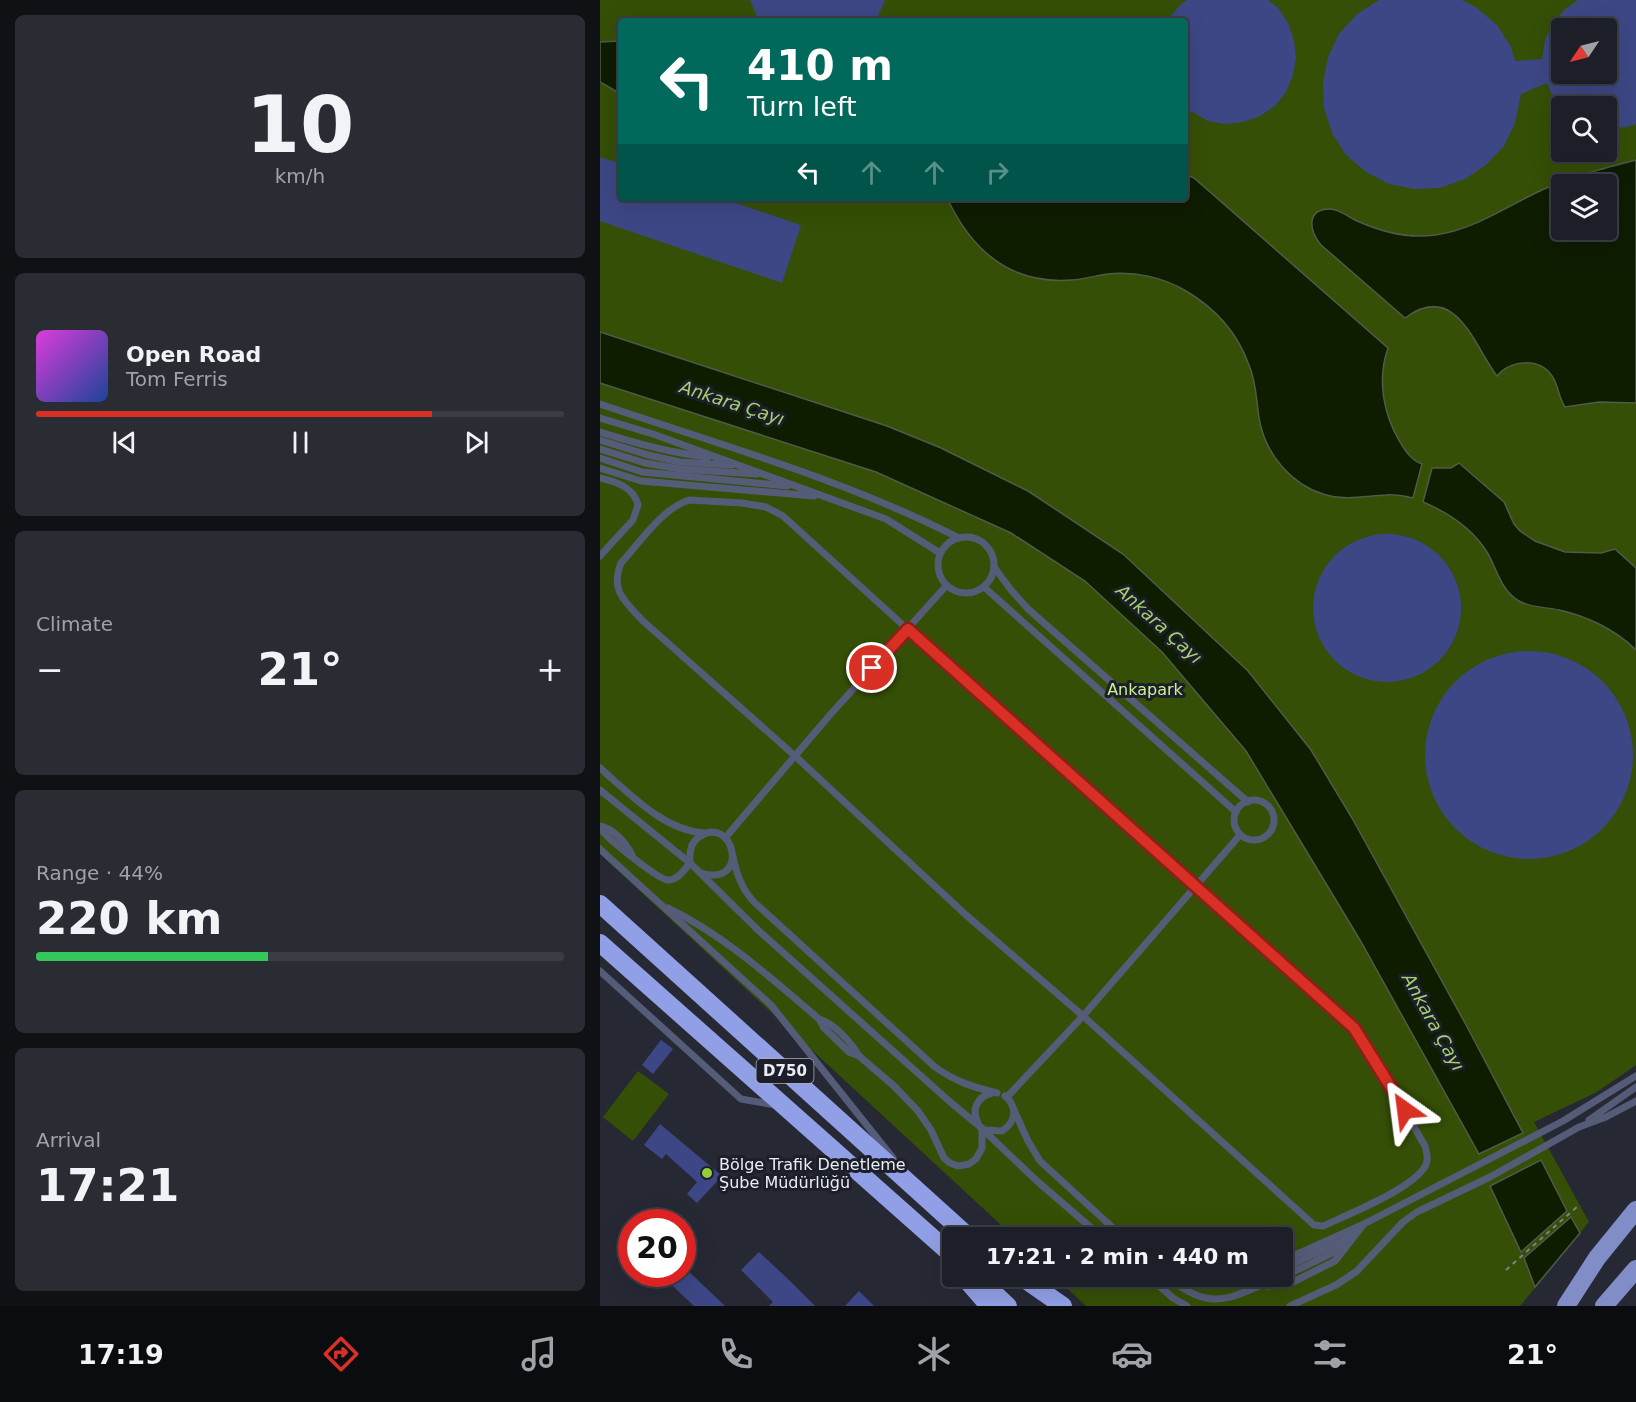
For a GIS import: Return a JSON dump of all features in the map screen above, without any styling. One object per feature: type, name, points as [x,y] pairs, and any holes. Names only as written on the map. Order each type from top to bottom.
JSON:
[{"type":"highway","name":"D750","points":[[600,904],[958,1227]]},
{"type":"highway","name":"D750","points":[[600,943],[942,1246]]},
{"type":"highway","points":[[897,1204],[942,1254]]},
{"type":"highway","points":[[973,1287],[989,1306]]},
{"type":"highway","points":[[988,1287],[1008,1306]]},
{"type":"highway","points":[[1026,1287],[1047,1306]]},
{"type":"highway","points":[[1036,1287],[1063,1306]]},
{"type":"main road","points":[[1558,1306],[1571,1299],[1597,1258],[1636,1210]]},
{"type":"main road","points":[[1604,1306],[1630,1275]]},
{"type":"main road","points":[[1617,1306],[1630,1275]]},
{"type":"lane","points":[[600,404],[830,482],[912,514],[959,538]]},
{"type":"lane","points":[[600,418],[653,434],[886,519],[940,553]]},
{"type":"lane","points":[[600,432],[669,452],[719,458]]},
{"type":"lane","points":[[600,440],[680,462],[742,466]]},
{"type":"lane","points":[[600,449],[657,465],[764,475]]},
{"type":"lane","points":[[600,458],[642,472],[797,487]]},
{"type":"lane","points":[[600,468],[641,481],[826,497]]},
{"type":"lane","points":[[600,478],[618,483],[632,492],[638,505],[633,520],[600,556]]},
{"type":"lane","points":[[689,500],[742,503],[766,507],[783,516],[908,629],[1354,1028],[1364,1041],[1425,1146],[1428,1161],[1415,1180],[1323,1227],[1314,1225],[1083,1016],[966,915],[632,609],[621,596],[616,584],[617,573],[621,562],[669,510],[680,502],[689,500]]},
{"type":"lane","points":[[959,538],[975,538],[983,543],[993,558],[992,576],[984,587],[971,593],[961,593],[946,586],[937,567],[940,553],[948,543],[959,538]]},
{"type":"lane","points":[[994,567],[1011,591],[1028,609],[1248,802]]},
{"type":"lane","points":[[725,837],[946,586]]},
{"type":"lane","points":[[984,587],[1236,813]]},
{"type":"lane","points":[[600,768],[668,823],[689,832],[713,833],[725,837],[730,843],[740,881],[754,902],[935,1067],[951,1078],[970,1086],[1007,1097],[1040,1161],[1112,1227]]},
{"type":"lane","points":[[600,790],[690,863],[767,938],[1090,1227]]},
{"type":"lane","points":[[1258,801],[1269,808],[1274,820],[1273,827],[1265,837],[1259,840],[1240,835],[1234,824],[1240,806],[1248,802],[1258,801]]},
{"type":"lane","points":[[600,827],[623,851],[632,855],[660,879],[675,878],[690,863],[690,852],[695,841],[706,834]]},
{"type":"lane","points":[[1007,1097],[1083,1016],[1240,835]]},
{"type":"lane","points":[[600,849],[771,1005],[921,1193]]},
{"type":"lane","points":[[701,873],[710,876],[723,873],[732,862],[733,856]]},
{"type":"lane","points":[[659,903],[691,919],[729,944],[819,1019],[824,1029],[849,1052],[859,1056],[894,1086],[918,1111],[931,1130],[944,1158],[950,1163],[958,1166],[969,1164],[976,1159],[982,1148],[982,1128],[974,1112],[979,1100],[990,1093],[997,1093]]},
{"type":"lane","points":[[600,970],[741,1099],[787,1108]]},
{"type":"lane","points":[[1293,1256],[1364,1224],[1583,1111],[1636,1076]]},
{"type":"lane","points":[[1290,1306],[1336,1286],[1358,1271],[1403,1222],[1417,1212],[1490,1177],[1550,1144],[1579,1127],[1636,1087]]},
{"type":"lane","points":[[1579,1127],[1606,1117],[1636,1101]]},
{"type":"lane","points":[[982,1128],[995,1132],[1007,1128],[1014,1117],[1014,1110]]},
{"type":"lane","points":[[1180,1287],[1199,1296],[1213,1299],[1233,1297],[1287,1275],[1346,1246],[1364,1224]]},
{"type":"lane","points":[[1293,1264],[1355,1235]]},
{"type":"lane","points":[[1160,1287],[1186,1306]]},
{"type":"path","points":[[1506,1270],[1579,1205]]},
{"type":"green space","name":"Ankapark","points":[[600,0],[1636,0],[1636,1065],[1597,1092],[1534,1122],[1589,1222],[1520,1306],[1086,1306],[1066,1287],[1293,1287],[1293,1227],[1003,1227],[600,854]]},
{"type":"green space","points":[[638,1071],[669,1094],[633,1141],[603,1117]]},
{"type":"water","points":[[618,41],[618,92],[600,82],[600,42]]},
{"type":"water","points":[[1636,160],[1636,403],[1599,402],[1565,407],[1552,376],[1540,366],[1532,363],[1517,364],[1497,376],[1471,334],[1450,312],[1438,307],[1423,308],[1405,318],[1321,245],[1312,227],[1313,217],[1317,213],[1333,209],[1384,231],[1414,236],[1435,235],[1464,228],[1551,186],[1551,240],[1617,240],[1617,174],[1587,174]]},
{"type":"water","points":[[1188,175],[1194,178],[1388,348],[1382,384],[1389,420],[1404,449],[1422,464],[1413,498],[1393,495],[1354,498],[1331,496],[1311,489],[1291,476],[1275,457],[1263,435],[1254,379],[1244,353],[1224,322],[1197,298],[1168,282],[1138,274],[1117,273],[1072,280],[1030,277],[1013,271],[982,249],[958,219],[949,201],[1188,201]]},
{"type":"water","name":"Ankara Çayı","points":[[600,332],[887,426],[941,448],[1028,491],[1123,554],[1248,671],[1311,750],[1352,818],[1523,1133],[1479,1154],[1360,940],[1246,751],[1162,652],[1085,581],[1011,533],[876,472],[600,383]]},
{"type":"water","points":[[1459,463],[1504,502],[1514,524],[1535,541],[1565,552],[1601,553],[1615,549],[1636,568],[1636,650],[1610,630],[1590,620],[1524,603],[1508,592],[1481,543],[1451,516],[1423,502],[1432,468],[1451,468]]},
{"type":"water","points":[[1541,1160],[1567,1211],[1521,1252],[1490,1186]]},
{"type":"water","points":[[1571,1217],[1580,1233],[1535,1287],[1524,1258]]},
{"type":"building","points":[[750,0],[885,0],[877,18],[758,18]]},
{"type":"building","points":[[1187,0],[1268,0],[1278,8],[1288,23],[1294,40],[1296,58],[1293,75],[1286,92],[1275,106],[1260,116],[1243,122],[1225,124],[1208,121],[1188,110],[1188,18],[1169,18]]},
{"type":"building","points":[[1379,0],[1462,0],[1477,8],[1497,25],[1511,47],[1515,61],[1542,59],[1545,40],[1551,28],[1551,84],[1617,84],[1617,18],[1557,18],[1578,0],[1636,0],[1636,124],[1617,128],[1617,96],[1553,96],[1547,83],[1521,94],[1515,123],[1504,146],[1486,165],[1465,179],[1440,188],[1414,189],[1389,184],[1366,172],[1346,155],[1332,133],[1324,108],[1323,82],[1328,57],[1339,34],[1357,14]]},
{"type":"building","points":[[600,157],[618,163],[618,201],[730,201],[801,225],[782,283],[600,221]]},
{"type":"building","points":[[1387,534],[1415,540],[1439,556],[1455,580],[1461,608],[1455,636],[1439,660],[1415,676],[1387,682],[1359,676],[1335,660],[1319,636],[1313,608],[1319,580],[1335,556],[1359,540]]},
{"type":"building","points":[[1519,651],[1539,651],[1559,655],[1578,663],[1603,681],[1616,697],[1625,715],[1633,745],[1629,785],[1625,795],[1616,813],[1603,829],[1587,842],[1559,855],[1539,859],[1519,859],[1499,855],[1480,847],[1463,836],[1448,821],[1429,785],[1425,765],[1425,745],[1429,725],[1437,706],[1448,689],[1463,674],[1499,655]]},
{"type":"building","points":[[661,1040],[673,1049],[653,1074],[642,1065]]},
{"type":"building","points":[[660,1124],[722,1176],[697,1203],[687,1194],[697,1182],[666,1154],[662,1159],[644,1145]]},
{"type":"building","points":[[759,1252],[815,1306],[769,1306],[773,1302],[741,1270]]},
{"type":"building","points":[[696,1278],[725,1306],[694,1306],[674,1287],[696,1287]]},
{"type":"building","points":[[859,1291],[874,1306],[845,1306]]},
{"type":"place","name":"Bölge Trafik Denetleme Şube Müdürlüğü","points":[[707,1173]]},
{"type":"route","points":[[872,668],[908,629],[1354,1028],[1405,1110]]}]
